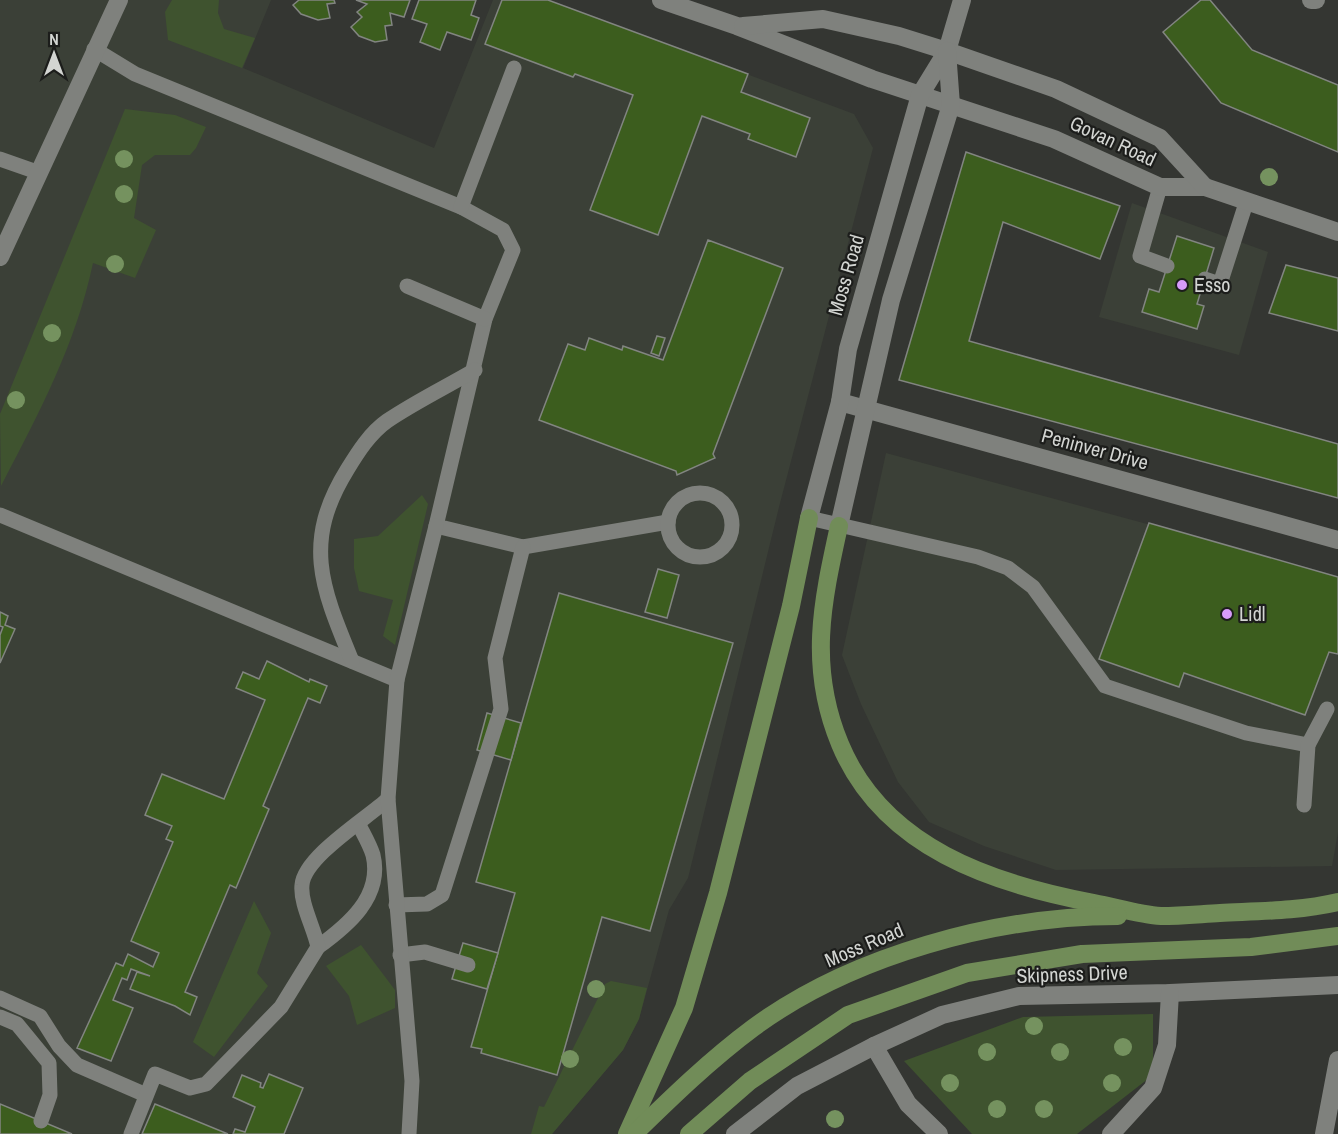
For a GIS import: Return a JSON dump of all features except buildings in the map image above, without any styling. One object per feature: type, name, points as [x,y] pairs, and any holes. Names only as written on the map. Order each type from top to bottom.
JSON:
[{"type":"main road","points":[[627,1134],[684,1008],[718,894],[791,606],[809,518]]},
{"type":"main road","points":[[839,525],[822,604],[822,673],[840,744],[867,792],[897,821],[958,863],[1006,883],[1160,916],[1260,911],[1338,902]]},
{"type":"main road","name":"Moss Road","points":[[634,1134],[693,1077],[755,1027],[808,994],[862,969],[924,944],[984,929],[1072,917],[1160,916]]},
{"type":"main road","points":[[689,1134],[750,1081],[848,1015],[968,973],[1082,954],[1251,947],[1338,936]]},
{"type":"street","points":[[0,257],[37,172],[118,0]]},
{"type":"street","name":"Govan Road","points":[[661,0],[737,26],[872,79],[1054,139],[1160,187],[1205,187],[1246,203],[1338,232]]},
{"type":"street","points":[[839,525],[864,408],[891,300],[951,105],[947,51],[962,0]]},
{"type":"street","points":[[1311,0],[1316,0]]},
{"type":"street","points":[[737,26],[823,19],[899,36],[947,51],[1056,89],[1160,138],[1205,187]]},
{"type":"street","name":"Moss Road","points":[[809,518],[840,402],[848,350],[920,95],[947,51]]},
{"type":"street","name":"Peninver Drive","points":[[840,402],[1338,540]]},
{"type":"street","name":"Skipness Drive","points":[[735,1134],[797,1086],[874,1046],[942,1015],[1019,996],[1170,993],[1338,985]]},
{"type":"street","points":[[1112,1134],[1118,1131],[1153,1088],[1167,1045],[1170,993]]},
{"type":"street","points":[[874,1046],[908,1104],[939,1134]]},
{"type":"street","points":[[1324,1134],[1338,1060]]},
{"type":"lane","points":[[94,49],[135,74],[461,207],[503,230],[513,250],[485,319],[475,370],[397,680],[388,800],[412,1081],[409,1134]]},
{"type":"lane","points":[[461,207],[514,68]]},
{"type":"lane","points":[[0,159],[37,172]]},
{"type":"lane","points":[[1160,187],[1140,256],[1167,266]]},
{"type":"lane","points":[[1205,279],[1220,284],[1246,203]]},
{"type":"lane","points":[[406,286],[485,319]]},
{"type":"lane","points":[[352,661],[327,600],[320,537],[326,511],[363,444],[386,422],[475,370]]},
{"type":"lane","points":[[708,493],[727,505],[733,527],[730,537],[715,554],[693,556],[674,544],[669,534],[668,522],[677,502],[686,495],[708,493]]},
{"type":"lane","points":[[0,514],[397,680]]},
{"type":"lane","points":[[809,518],[978,557],[1008,568],[1033,587],[1105,686],[1246,733],[1308,745]]},
{"type":"lane","points":[[436,525],[523,547],[668,522]]},
{"type":"lane","points":[[396,904],[426,904],[442,895],[501,709],[495,658],[523,547]]},
{"type":"lane","points":[[1304,805],[1308,745],[1327,709]]},
{"type":"lane","points":[[318,947],[314,926],[304,903],[302,886],[305,872],[316,858],[388,800]]},
{"type":"lane","points":[[131,1134],[155,1074],[190,1088],[206,1084],[281,1007],[318,947],[358,913],[370,894],[374,870],[373,855],[359,825]]},
{"type":"lane","points":[[400,955],[425,952],[468,965]]},
{"type":"lane","points":[[0,998],[40,1016],[58,1046],[77,1065],[146,1095]]},
{"type":"lane","points":[[0,1017],[18,1024],[49,1063],[50,1095],[41,1121]]},
{"type":"shaded area","points":[[0,0],[271,0],[243,68],[434,148],[493,0],[548,0],[854,114],[873,148],[779,507],[688,878],[669,910],[639,1019],[623,1050],[552,1134],[0,1134]]},
{"type":"shaded area","points":[[1132,203],[1268,252],[1239,355],[1099,317]]},
{"type":"shaded area","points":[[886,453],[1338,576],[1338,832],[1332,866],[1056,870],[984,846],[929,822],[898,782],[861,704],[842,655]]},
{"type":"green space","points":[[172,0],[219,0],[218,13],[224,29],[255,38],[242,68],[168,40],[165,12]]},
{"type":"green space","points":[[125,109],[175,115],[206,127],[190,155],[155,155],[142,165],[134,218],[156,230],[135,278],[93,263],[77,322],[55,378],[1,486],[0,414]]},
{"type":"green space","points":[[422,495],[428,504],[395,645],[383,636],[393,600],[359,591],[354,568],[354,539],[378,536]]},
{"type":"green space","points":[[254,901],[271,933],[257,973],[268,986],[214,1057],[193,1042]]},
{"type":"green space","points":[[361,945],[395,990],[395,1008],[357,1025],[349,996],[326,966]]},
{"type":"green space","points":[[611,981],[647,988],[639,1019],[623,1050],[552,1134],[531,1134],[539,1106],[544,1107],[605,984]]},
{"type":"green space","points":[[1153,1014],[1153,1075],[1077,1134],[972,1134],[904,1061],[1023,1017]]},
{"type":"place","name":"Esso","points":[[1182,285]]},
{"type":"place","name":"Lidl","points":[[1227,614]]}]
